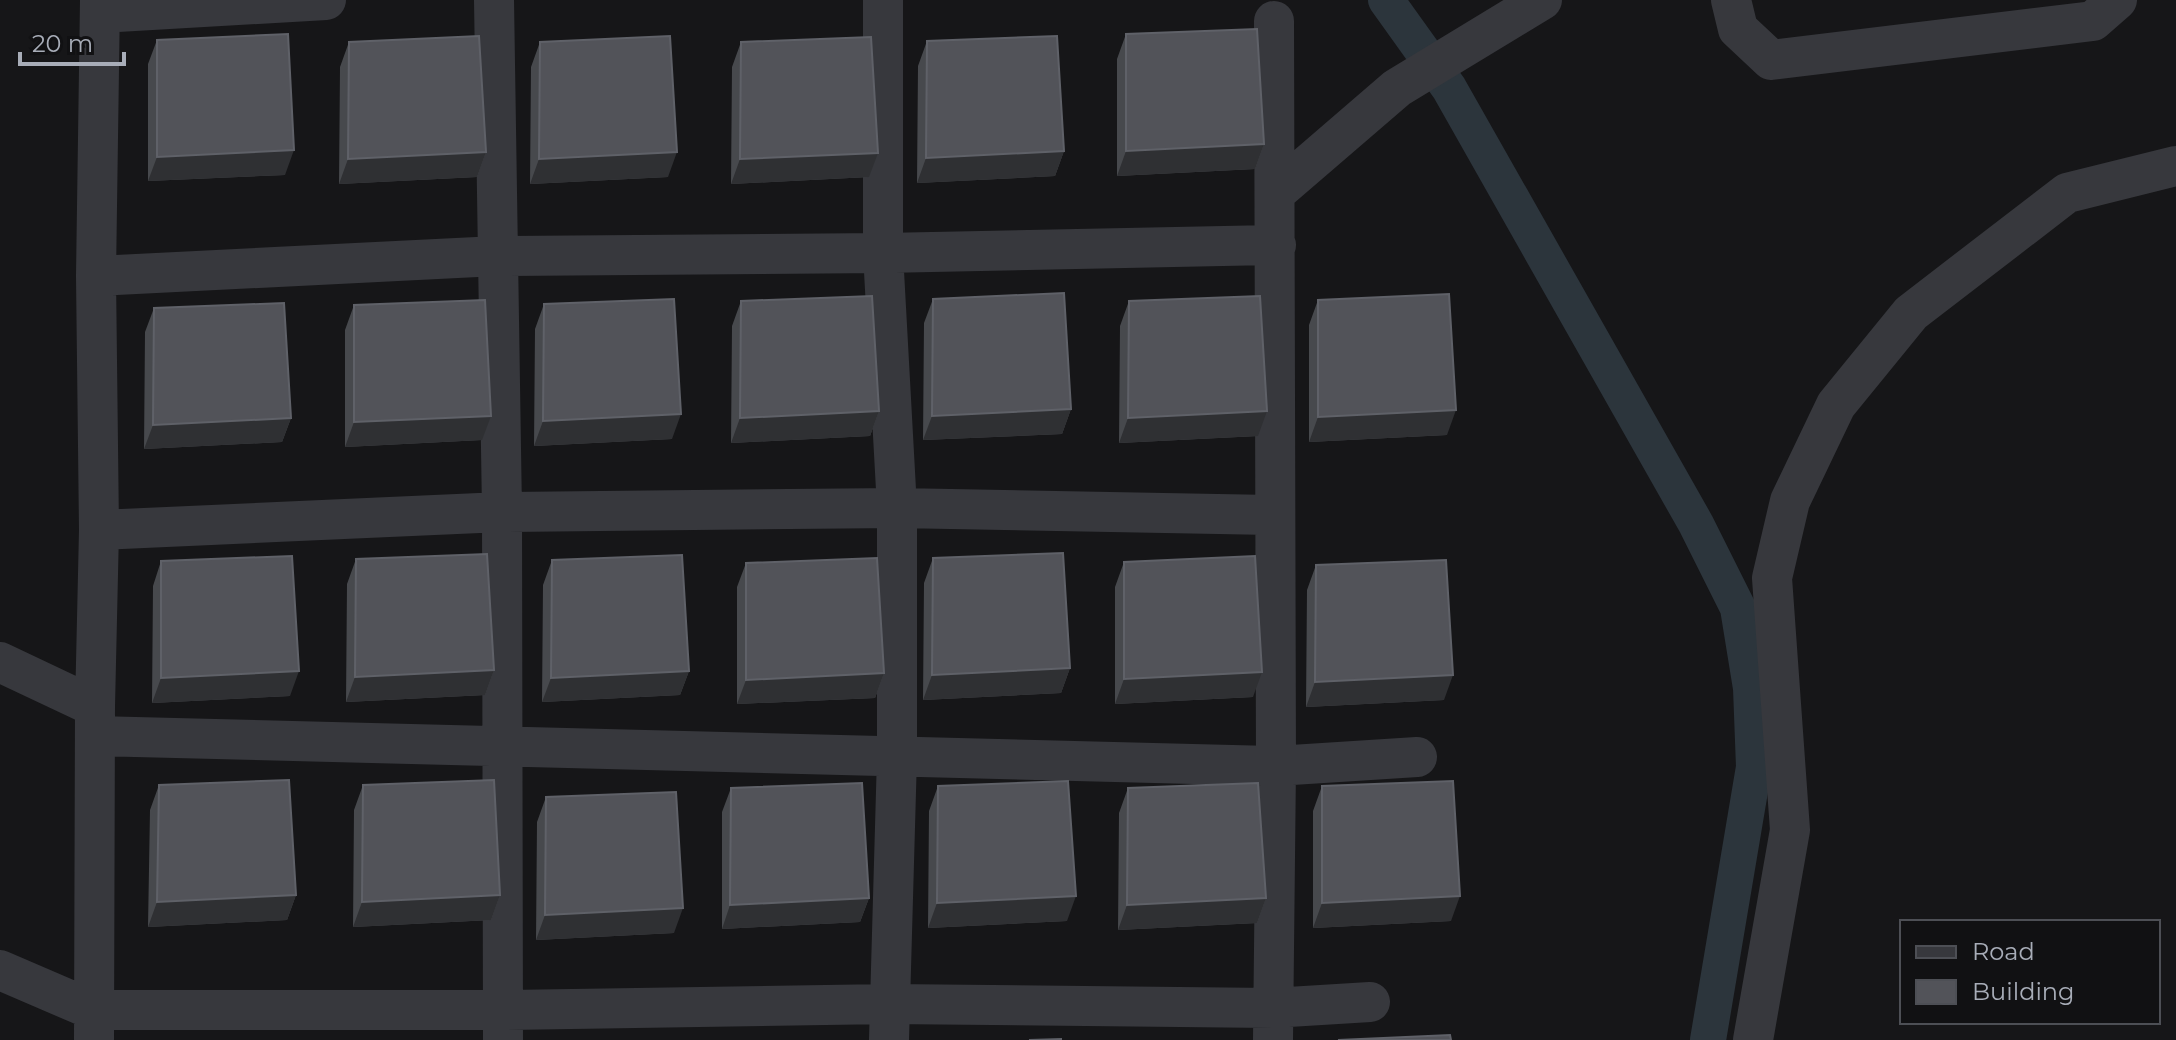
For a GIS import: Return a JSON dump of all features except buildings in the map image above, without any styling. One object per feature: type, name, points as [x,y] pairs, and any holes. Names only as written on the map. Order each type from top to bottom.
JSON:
[{"type":"street","points":[[94,1025],[99,530],[96,276],[100,6],[326,0]]},
{"type":"street","points":[[494,0],[502,512],[504,1025]]},
{"type":"street","points":[[883,0],[883,253],[897,508],[897,756],[889,1022]]},
{"type":"street","points":[[1275,193],[1397,88],[1542,0]]},
{"type":"street","points":[[1731,0],[1738,29],[1771,60],[2093,21],[2117,0]]},
{"type":"street","points":[[1272,1024],[1276,766],[1274,21]]},
{"type":"street","points":[[1753,1040],[1790,830],[1772,578],[1790,501],[1836,405],[1911,313],[2067,193],[2176,166]]},
{"type":"street","points":[[96,276],[497,256],[883,253],[1276,245]]},
{"type":"street","points":[[99,530],[502,512],[897,508],[1274,515]]},
{"type":"street","points":[[0,662],[95,722],[501,747],[1276,766],[1417,757]]},
{"type":"street","points":[[0,970],[94,1025],[1272,1024],[1370,1002]]},
{"type":"waterway","points":[[1386,0],[1449,88],[1696,524],[1738,608],[1751,688],[1754,767],[1708,1040]]}]
